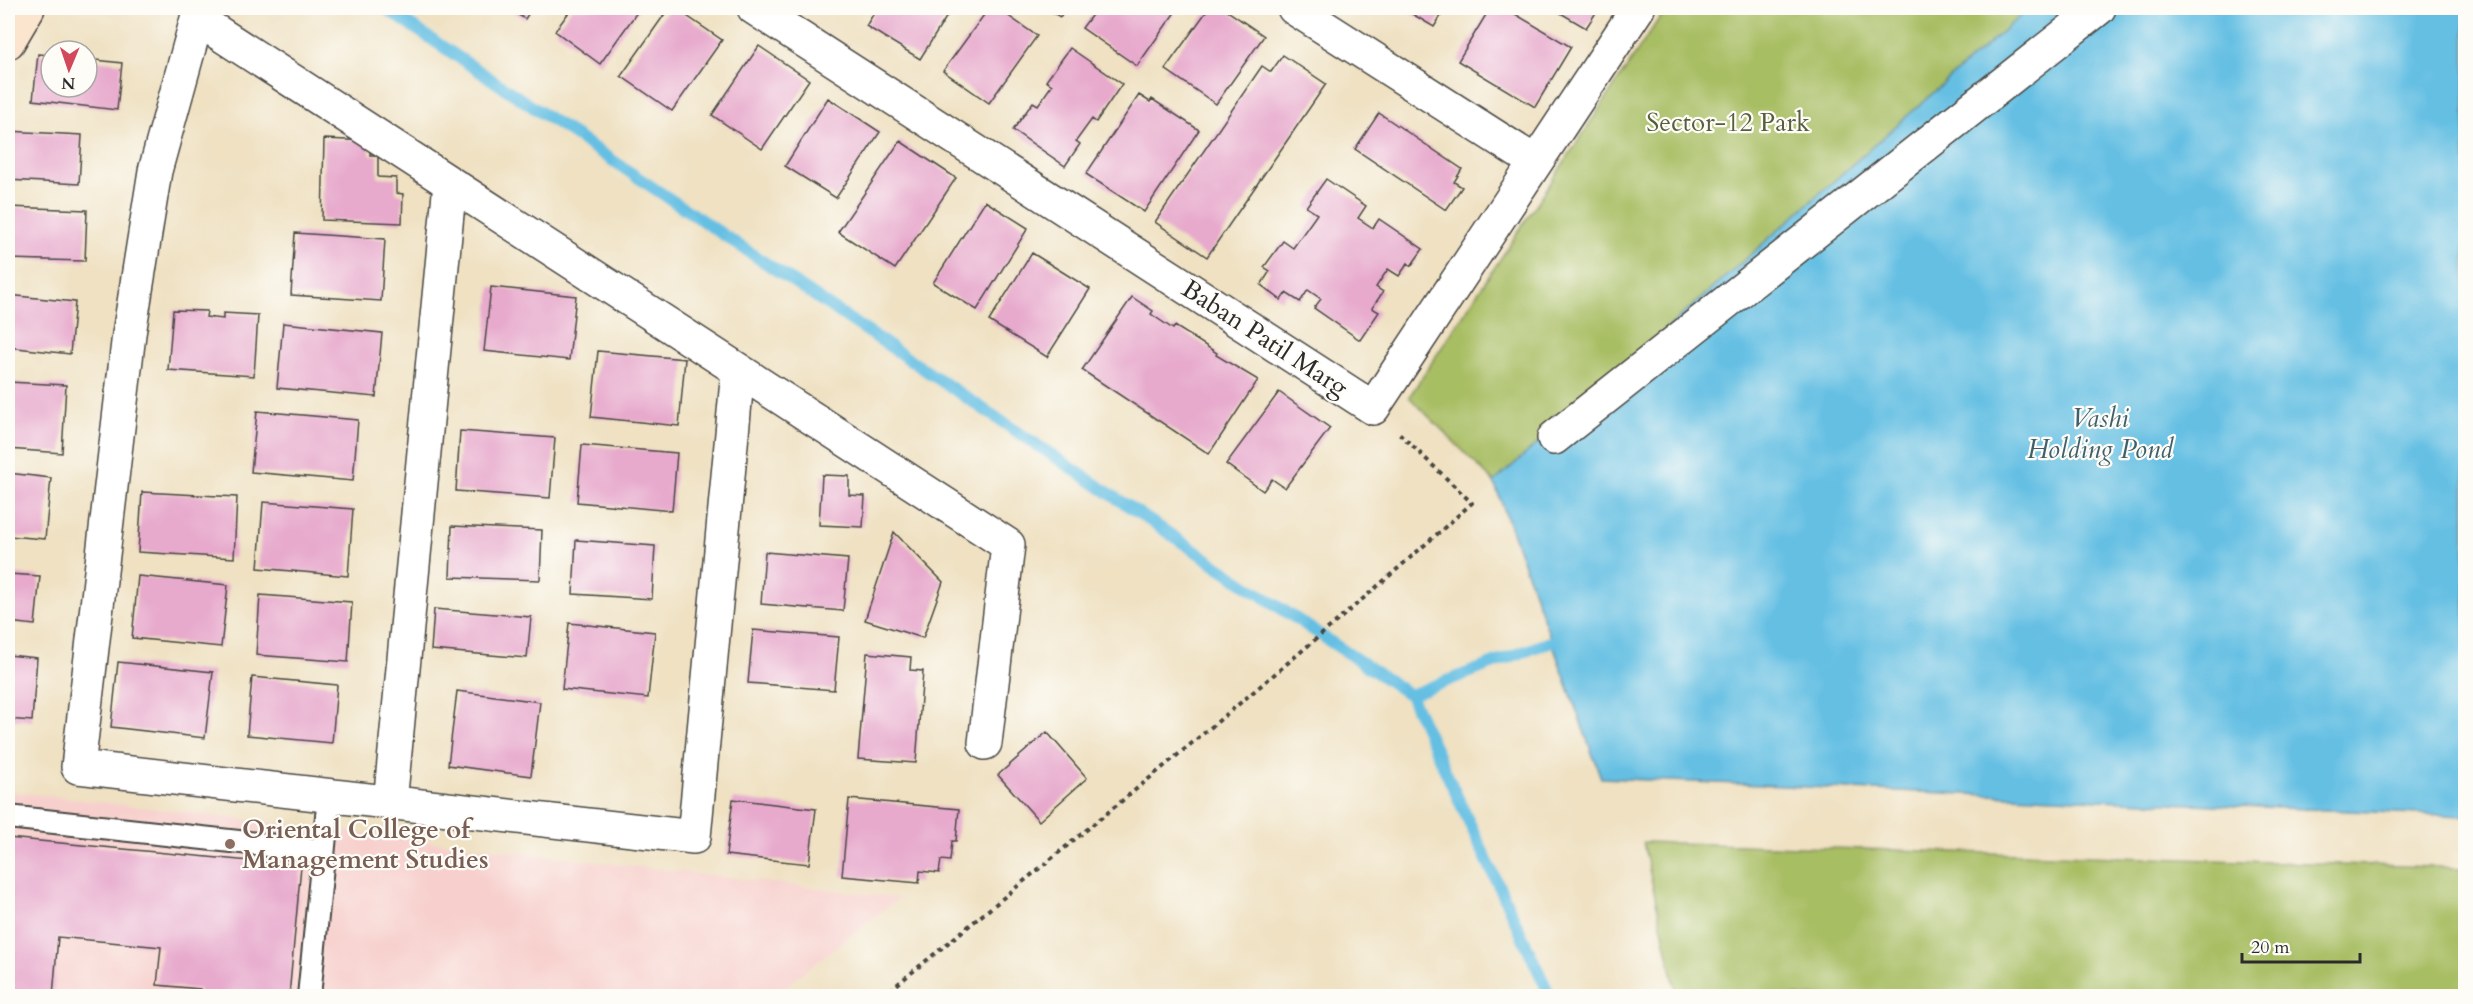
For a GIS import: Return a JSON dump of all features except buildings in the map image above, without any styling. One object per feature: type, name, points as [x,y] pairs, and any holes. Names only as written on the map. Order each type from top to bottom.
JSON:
[{"type":"main road","points":[[8,42],[28,8]]},
{"type":"street","name":"Baban Patil Marg","points":[[754,8],[1373,408],[1638,8]]},
{"type":"street","points":[[1294,8],[1535,162]]},
{"type":"street","points":[[1554,438],[2099,8]]},
{"type":"street","points":[[738,370],[694,837],[78,767],[129,334],[155,171],[200,13],[450,183],[1008,545],[985,743]]},
{"type":"street","points":[[390,802],[450,183]]},
{"type":"lane","points":[[309,996],[329,796]]},
{"type":"lane","points":[[8,818],[323,851]]},
{"type":"path","points":[[882,996],[1254,691],[1383,582],[1472,502],[1373,408]]},
{"type":"shaded area","name":"Oriental College of Management Studies","points":[[8,791],[899,898],[773,996],[8,996]]},
{"type":"green space","name":"Sector-12 Park","points":[[1666,8],[2029,8],[1494,482],[1409,397]]},
{"type":"green space","points":[[1643,842],[2465,868],[2465,996],[1677,996]]},
{"type":"water","name":"Vashi Holding Pond","points":[[2029,8],[2465,8],[2465,816],[1601,778],[1494,482]]},
{"type":"waterway","points":[[385,8],[1410,695],[1550,996]]},
{"type":"waterway","points":[[1410,695],[1552,641]]},
{"type":"place","name":"Oriental College of Management Studies","points":[[230,844]]}]
